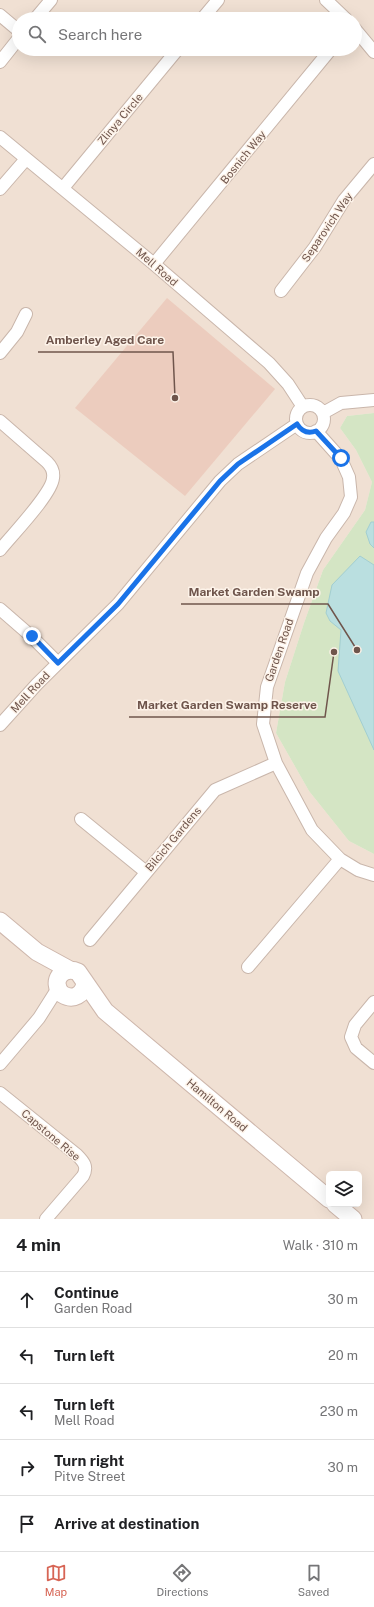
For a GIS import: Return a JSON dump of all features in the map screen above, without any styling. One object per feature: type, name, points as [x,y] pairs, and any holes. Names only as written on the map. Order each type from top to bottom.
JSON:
[{"type":"main road","points":[[0,921],[37,952],[70,970],[81,974],[85,982],[80,994],[64,991],[37,952]]},
{"type":"main road","points":[[64,991],[61,973],[70,970]]},
{"type":"main road","name":"Hamilton Road","points":[[85,982],[104,1010]]},
{"type":"main road","name":"Hamilton Road","points":[[64,991],[104,1010],[326,1196]]},
{"type":"main road","points":[[339,1207],[353,1219]]},
{"type":"street","points":[[41,12],[51,0]]},
{"type":"street","points":[[208,12],[218,0]]},
{"type":"street","points":[[326,0],[339,12]]},
{"type":"street","points":[[0,15],[12,25]]},
{"type":"street","points":[[362,37],[374,52]]},
{"type":"street","points":[[0,62],[12,47]]},
{"type":"street","name":"Zlinya Circle","points":[[63,188],[172,56]]},
{"type":"street","name":"Bosnich Way","points":[[154,264],[325,56]]},
{"type":"street","name":"Mell Road","points":[[0,136],[154,264],[269,363],[288,384],[302,407]]},
{"type":"street","points":[[0,189],[26,159]]},
{"type":"street","name":"Separovich Way","points":[[281,291],[314,248],[344,200],[374,164]]},
{"type":"street","points":[[0,353],[17,332],[26,314]]},
{"type":"street","points":[[323,413],[341,403],[374,400]]},
{"type":"street","points":[[307,405],[316,406],[323,413],[322,425],[316,431],[308,432],[300,428],[297,424],[296,416],[302,407],[307,405]]},
{"type":"street","points":[[0,421],[51,466],[54,478],[48,492],[0,550]]},
{"type":"street","name":"Mell Road","points":[[0,725],[58,663],[118,604],[220,481],[238,464],[297,424]]},
{"type":"street","name":"Garden Road","points":[[316,431],[341,458],[350,477],[351,497],[344,513],[326,538],[307,573],[267,687],[263,724],[276,763],[312,830],[340,859],[358,870],[374,876]]},
{"type":"street","points":[[0,609],[32,636],[58,663]]},
{"type":"street","name":"Bilcich Gardens","points":[[90,940],[215,790],[276,763]]},
{"type":"street","points":[[81,819],[146,872]]},
{"type":"street","points":[[248,967],[340,859]]},
{"type":"street","points":[[0,1064],[64,991]]},
{"type":"street","points":[[374,1002],[355,1025],[351,1037],[356,1048],[374,1063]]},
{"type":"street","name":"Capstone Rise","points":[[0,1093],[77,1155],[85,1164],[86,1169],[83,1176],[46,1219]]},
{"type":"shaded area","points":[[0,0],[374,0],[374,413],[347,416],[340,428],[356,450],[372,482],[365,510],[323,570],[285,682],[276,733],[309,791],[349,841],[374,854],[374,1219],[0,1219]]},
{"type":"green space","points":[[374,413],[374,854],[349,841],[309,791],[276,733],[285,682],[323,570],[365,510],[372,482],[356,450],[340,428],[347,416]]},
{"type":"water","points":[[371,522],[374,522],[374,548],[370,544],[366,532]]},
{"type":"water","points":[[360,556],[374,565],[374,750],[338,671],[341,630],[330,621],[326,613],[332,585]]},
{"type":"building","points":[[167,298],[275,389],[185,496],[75,408]]},
{"type":"place","name":"Amberley Aged Care","points":[[175,398]]},
{"type":"place","name":"Market Garden Swamp","points":[[357,650]]},
{"type":"place","name":"Market Garden Swamp Reserve","points":[[334,652]]},
{"type":"route","points":[[32,636],[58,663],[104,620],[220,481],[238,464],[297,424],[303,431],[316,431],[341,458]]}]
